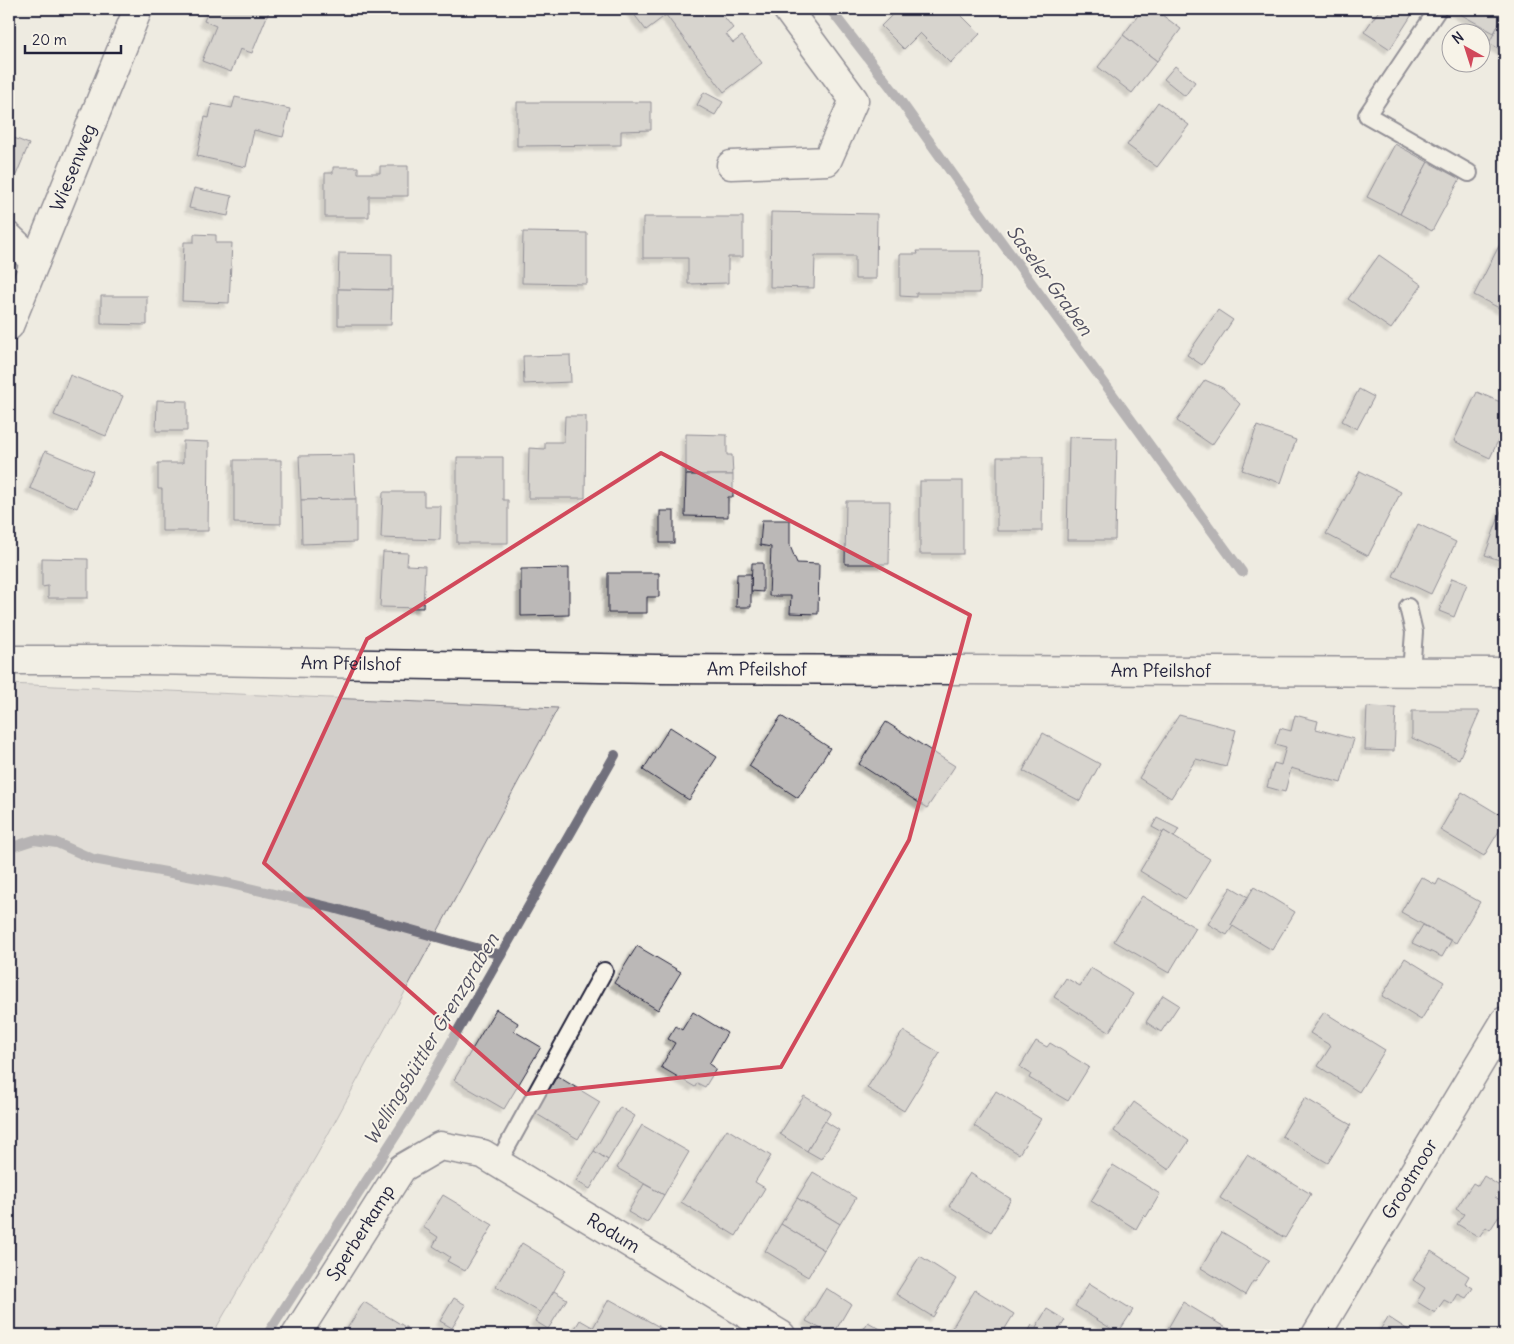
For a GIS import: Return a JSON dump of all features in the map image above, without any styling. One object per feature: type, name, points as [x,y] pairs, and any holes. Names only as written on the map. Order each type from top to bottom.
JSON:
[{"type":"street","name":"Wiesenweg","points":[[9,326],[138,9]]},
{"type":"street","points":[[731,165],[826,161],[854,100],[787,9]]},
{"type":"street","points":[[9,237],[35,262]]},
{"type":"street","name":"Am Pfeilshof","points":[[9,660],[147,660],[656,669],[1505,672]]},
{"type":"street","name":"Grootmoor","points":[[1316,1335],[1505,1021]]},
{"type":"street","name":"Rodum","points":[[440,1146],[483,1154],[780,1335]]},
{"type":"street","name":"Sperberkamp","points":[[296,1335],[402,1168],[440,1146]]},
{"type":"lane","points":[[1438,9],[1367,115],[1469,173]]},
{"type":"lane","points":[[1408,607],[1414,632],[1411,672]]},
{"type":"lane","points":[[498,1163],[604,971]]},
{"type":"highlighted area","points":[[661,453],[970,615],[909,840],[781,1067],[526,1094],[264,863],[367,639]]},
{"type":"shaded area","points":[[9,684],[558,708],[318,1153],[212,1335],[9,1335]]},
{"type":"building","points":[[209,9],[270,9],[252,53],[240,49],[231,72],[202,61],[216,26],[204,21]]},
{"type":"building","points":[[630,9],[718,9],[733,28],[726,34],[733,43],[742,36],[762,63],[724,92],[666,15],[646,30]]},
{"type":"building","points":[[898,9],[955,9],[980,34],[950,63],[920,33],[904,49],[881,26]]},
{"type":"building","points":[[1143,9],[1154,9],[1181,29],[1157,61],[1123,35]]},
{"type":"building","points":[[1380,9],[1406,9],[1413,13],[1390,49],[1364,32]]},
{"type":"building","points":[[1505,9],[1505,25],[1500,22],[1494,33],[1492,32],[1492,22],[1474,22],[1453,10]]},
{"type":"building","points":[[1500,22],[1505,25],[1505,52],[1492,45],[1492,37]]},
{"type":"building","points":[[1123,35],[1157,61],[1132,93],[1098,67]]},
{"type":"building","points":[[1175,66],[1195,82],[1185,96],[1164,79]]},
{"type":"building","points":[[704,92],[723,102],[715,115],[697,105]]},
{"type":"building","points":[[235,97],[290,109],[283,137],[254,130],[246,167],[197,156],[205,117],[209,118],[212,104],[232,108]]},
{"type":"building","points":[[517,102],[651,102],[651,130],[621,131],[621,145],[517,146]]},
{"type":"building","points":[[1158,102],[1189,125],[1157,167],[1127,145]]},
{"type":"building","points":[[9,136],[29,144],[14,180],[9,178]]},
{"type":"building","points":[[1395,144],[1428,162],[1400,214],[1367,197]]},
{"type":"building","points":[[1428,162],[1460,179],[1432,231],[1400,214]]},
{"type":"building","points":[[380,166],[408,166],[408,196],[369,196],[369,217],[325,217],[325,173],[333,173],[333,167],[358,167],[358,173],[380,173]]},
{"type":"building","points":[[194,188],[232,196],[228,216],[189,208]]},
{"type":"building","points":[[771,212],[877,214],[876,279],[855,279],[855,256],[815,256],[814,288],[770,287]]},
{"type":"building","points":[[643,217],[743,217],[743,257],[728,257],[728,283],[688,284],[688,258],[643,258]]},
{"type":"building","points":[[523,232],[587,233],[587,284],[522,283]]},
{"type":"building","points":[[194,234],[216,235],[216,243],[232,243],[229,303],[182,301],[184,242],[194,242]]},
{"type":"building","points":[[1500,244],[1505,246],[1505,311],[1474,295]]},
{"type":"building","points":[[917,251],[981,251],[980,293],[916,293],[916,297],[900,296],[900,254],[918,254]]},
{"type":"building","points":[[339,253],[392,254],[392,290],[338,289]]},
{"type":"building","points":[[1379,255],[1422,285],[1391,329],[1348,299]]},
{"type":"building","points":[[338,289],[392,290],[391,325],[338,325]]},
{"type":"building","points":[[101,296],[147,296],[147,325],[101,324]]},
{"type":"building","points":[[1218,310],[1233,320],[1202,365],[1187,355]]},
{"type":"building","points":[[570,355],[571,382],[524,384],[523,356]]},
{"type":"building","points":[[70,375],[123,396],[106,436],[54,415]]},
{"type":"building","points":[[1205,380],[1223,388],[1240,404],[1212,445],[1177,421]]},
{"type":"building","points":[[1359,389],[1374,397],[1357,429],[1342,421]]},
{"type":"building","points":[[1477,392],[1505,404],[1505,426],[1490,458],[1454,441]]},
{"type":"building","points":[[157,400],[187,401],[187,431],[156,431]]},
{"type":"building","points":[[565,416],[586,416],[585,498],[528,498],[529,448],[545,449],[545,442],[564,442]]},
{"type":"building","points":[[1257,426],[1296,440],[1281,483],[1242,470]]},
{"type":"building","points":[[686,434],[727,435],[727,455],[732,455],[733,475],[686,475]]},
{"type":"building","points":[[1069,437],[1117,438],[1115,540],[1067,540]]},
{"type":"building","points":[[183,441],[209,442],[208,531],[162,531],[162,489],[158,489],[158,463],[183,463]]},
{"type":"building","points":[[45,451],[93,471],[77,508],[30,488]]},
{"type":"building","points":[[354,455],[356,499],[301,500],[299,456]]},
{"type":"building","points":[[457,457],[503,457],[503,500],[508,500],[508,543],[457,543]]},
{"type":"building","points":[[997,457],[1043,457],[1042,531],[997,531]]},
{"type":"building","points":[[234,460],[281,460],[281,524],[234,523]]},
{"type":"building","points":[[1360,471],[1401,492],[1368,556],[1326,534]]},
{"type":"building","points":[[686,475],[733,475],[733,497],[728,497],[728,517],[685,516]]},
{"type":"building","points":[[920,481],[963,481],[963,554],[920,554]]},
{"type":"building","points":[[383,492],[424,492],[424,506],[441,506],[440,540],[381,538]]},
{"type":"building","points":[[356,499],[356,542],[302,544],[301,500]]},
{"type":"building","points":[[1505,500],[1505,562],[1485,555]]},
{"type":"building","points":[[846,501],[890,501],[889,564],[845,564]]},
{"type":"building","points":[[660,511],[674,511],[674,543],[660,543]]},
{"type":"building","points":[[762,520],[790,520],[790,546],[797,563],[819,564],[818,614],[790,613],[791,596],[769,596],[771,547],[760,545]]},
{"type":"building","points":[[1418,524],[1456,542],[1431,594],[1393,576]]},
{"type":"building","points":[[383,552],[408,553],[407,565],[425,566],[423,608],[380,607]]},
{"type":"building","points":[[42,558],[88,559],[88,598],[48,598],[48,586],[42,587]]},
{"type":"building","points":[[752,563],[763,563],[763,592],[751,591]]},
{"type":"building","points":[[569,568],[569,615],[521,616],[521,569]]},
{"type":"building","points":[[608,573],[659,573],[659,597],[647,597],[647,613],[608,613]]},
{"type":"building","points":[[737,574],[751,574],[751,607],[736,607]]},
{"type":"building","points":[[1452,578],[1467,584],[1454,617],[1439,611]]},
{"type":"building","points":[[1367,707],[1396,708],[1394,751],[1365,750]]},
{"type":"building","points":[[1412,711],[1480,711],[1459,759],[1412,738]]},
{"type":"building","points":[[1179,715],[1236,730],[1226,767],[1196,759],[1171,798],[1139,778]]},
{"type":"building","points":[[1295,715],[1318,721],[1316,729],[1354,739],[1341,783],[1291,768],[1285,792],[1267,787],[1274,763],[1281,765],[1286,747],[1275,744],[1280,728],[1291,731]]},
{"type":"building","points":[[781,716],[830,748],[798,798],[749,766]]},
{"type":"building","points":[[886,722],[955,766],[927,808],[859,764]]},
{"type":"building","points":[[670,727],[717,757],[689,800],[643,770]]},
{"type":"building","points":[[1043,733],[1100,764],[1080,801],[1023,771]]},
{"type":"building","points":[[1462,792],[1505,818],[1484,856],[1440,830]]},
{"type":"building","points":[[1157,818],[1179,829],[1174,837],[1152,827]]},
{"type":"building","points":[[1164,831],[1210,859],[1186,899],[1140,871]]},
{"type":"building","points":[[1421,877],[1436,885],[1439,879],[1480,902],[1456,943],[1401,912]]},
{"type":"building","points":[[1231,887],[1248,897],[1227,935],[1208,924]]},
{"type":"building","points":[[1254,887],[1295,912],[1272,950],[1231,925]]},
{"type":"building","points":[[1142,896],[1196,928],[1169,973],[1114,941]]},
{"type":"building","points":[[1423,925],[1451,941],[1442,957],[1412,943]]},
{"type":"building","points":[[637,946],[681,972],[658,1010],[614,983]]},
{"type":"building","points":[[1405,958],[1444,982],[1421,1020],[1382,996]]},
{"type":"building","points":[[1091,968],[1133,994],[1109,1032],[1054,997],[1066,978],[1080,986]]},
{"type":"building","points":[[1163,995],[1179,1005],[1161,1032],[1146,1022]]},
{"type":"building","points":[[496,1009],[518,1023],[514,1031],[541,1047],[504,1109],[454,1080]]},
{"type":"building","points":[[693,1012],[727,1033],[709,1064],[716,1069],[705,1087],[697,1083],[695,1087],[661,1067],[675,1043],[668,1039],[676,1026],[682,1030]]},
{"type":"building","points":[[1324,1012],[1385,1050],[1359,1092],[1318,1066],[1331,1046],[1310,1033]]},
{"type":"building","points":[[903,1031],[940,1053],[904,1111],[867,1088]]},
{"type":"building","points":[[1036,1041],[1047,1047],[1050,1043],[1089,1067],[1068,1101],[1029,1078],[1031,1074],[1020,1067]]},
{"type":"building","points":[[557,1076],[600,1102],[578,1139],[535,1113]]},
{"type":"building","points":[[996,1091],[1041,1119],[1019,1154],[974,1126]]},
{"type":"building","points":[[804,1096],[831,1112],[807,1151],[780,1134]]},
{"type":"building","points":[[1305,1098],[1351,1125],[1328,1163],[1282,1136]]},
{"type":"building","points":[[1134,1102],[1189,1141],[1169,1170],[1114,1131]]},
{"type":"building","points":[[620,1107],[635,1116],[608,1160],[594,1151]]},
{"type":"building","points":[[825,1121],[839,1130],[821,1159],[807,1151]]},
{"type":"building","points":[[642,1125],[689,1152],[664,1195],[617,1168]]},
{"type":"building","points":[[727,1129],[771,1156],[755,1182],[765,1188],[736,1236],[681,1202]]},
{"type":"building","points":[[594,1151],[608,1160],[590,1189],[576,1181]]},
{"type":"building","points":[[1247,1155],[1311,1194],[1285,1238],[1220,1198]]},
{"type":"building","points":[[1113,1165],[1160,1194],[1136,1229],[1091,1201]]},
{"type":"building","points":[[813,1172],[856,1198],[840,1224],[797,1198]]},
{"type":"building","points":[[970,1173],[1011,1199],[991,1232],[949,1206]]},
{"type":"building","points":[[1484,1176],[1501,1187],[1495,1197],[1505,1203],[1505,1207],[1490,1230],[1486,1227],[1479,1237],[1457,1224],[1464,1214],[1456,1209],[1473,1183],[1478,1186]]},
{"type":"building","points":[[644,1184],[664,1195],[647,1223],[628,1212]]},
{"type":"building","points":[[443,1195],[493,1225],[465,1271],[447,1261],[450,1257],[433,1246],[438,1237],[423,1227]]},
{"type":"building","points":[[797,1198],[840,1224],[824,1250],[781,1224]]},
{"type":"building","points":[[781,1224],[824,1250],[808,1277],[765,1251]]},
{"type":"building","points":[[1222,1232],[1269,1260],[1245,1295],[1201,1268]]},
{"type":"building","points":[[522,1243],[566,1270],[541,1313],[496,1286]]},
{"type":"building","points":[[1431,1251],[1469,1276],[1465,1283],[1473,1288],[1466,1298],[1458,1294],[1452,1304],[1444,1300],[1435,1313],[1417,1302],[1425,1288],[1413,1280]]},
{"type":"building","points":[[920,1256],[956,1279],[933,1317],[896,1294]]},
{"type":"building","points":[[1089,1283],[1133,1310],[1118,1333],[1075,1306]]},
{"type":"building","points":[[826,1288],[851,1304],[833,1335],[806,1321]]},
{"type":"building","points":[[975,1290],[1014,1314],[1001,1335],[963,1335],[952,1328]]},
{"type":"building","points":[[554,1291],[567,1299],[548,1329],[535,1321]]},
{"type":"building","points":[[454,1298],[466,1305],[452,1328],[440,1321]]},
{"type":"building","points":[[609,1299],[665,1330],[662,1335],[589,1335]]},
{"type":"building","points":[[364,1302],[407,1328],[402,1335],[343,1335]]},
{"type":"building","points":[[1183,1302],[1228,1329],[1224,1335],[1164,1335]]},
{"type":"building","points":[[1047,1309],[1065,1320],[1056,1335],[1026,1335],[1032,1325],[1036,1327]]},
{"type":"building","points":[[1388,1317],[1416,1335],[1377,1335]]},
{"type":"building","points":[[580,1320],[594,1328],[589,1335],[571,1335]]},
{"type":"building","points":[[868,1322],[891,1335],[860,1335]]},
{"type":"waterway","name":"Saseler Graben","points":[[830,9],[892,89],[1242,572]]},
{"type":"waterway","name":"Wellingsbüttler Grenzgraben","points":[[267,1335],[416,1104],[615,755]]},
{"type":"waterway","points":[[9,848],[34,840],[57,843],[93,859],[227,883],[333,908],[501,955]]}]
